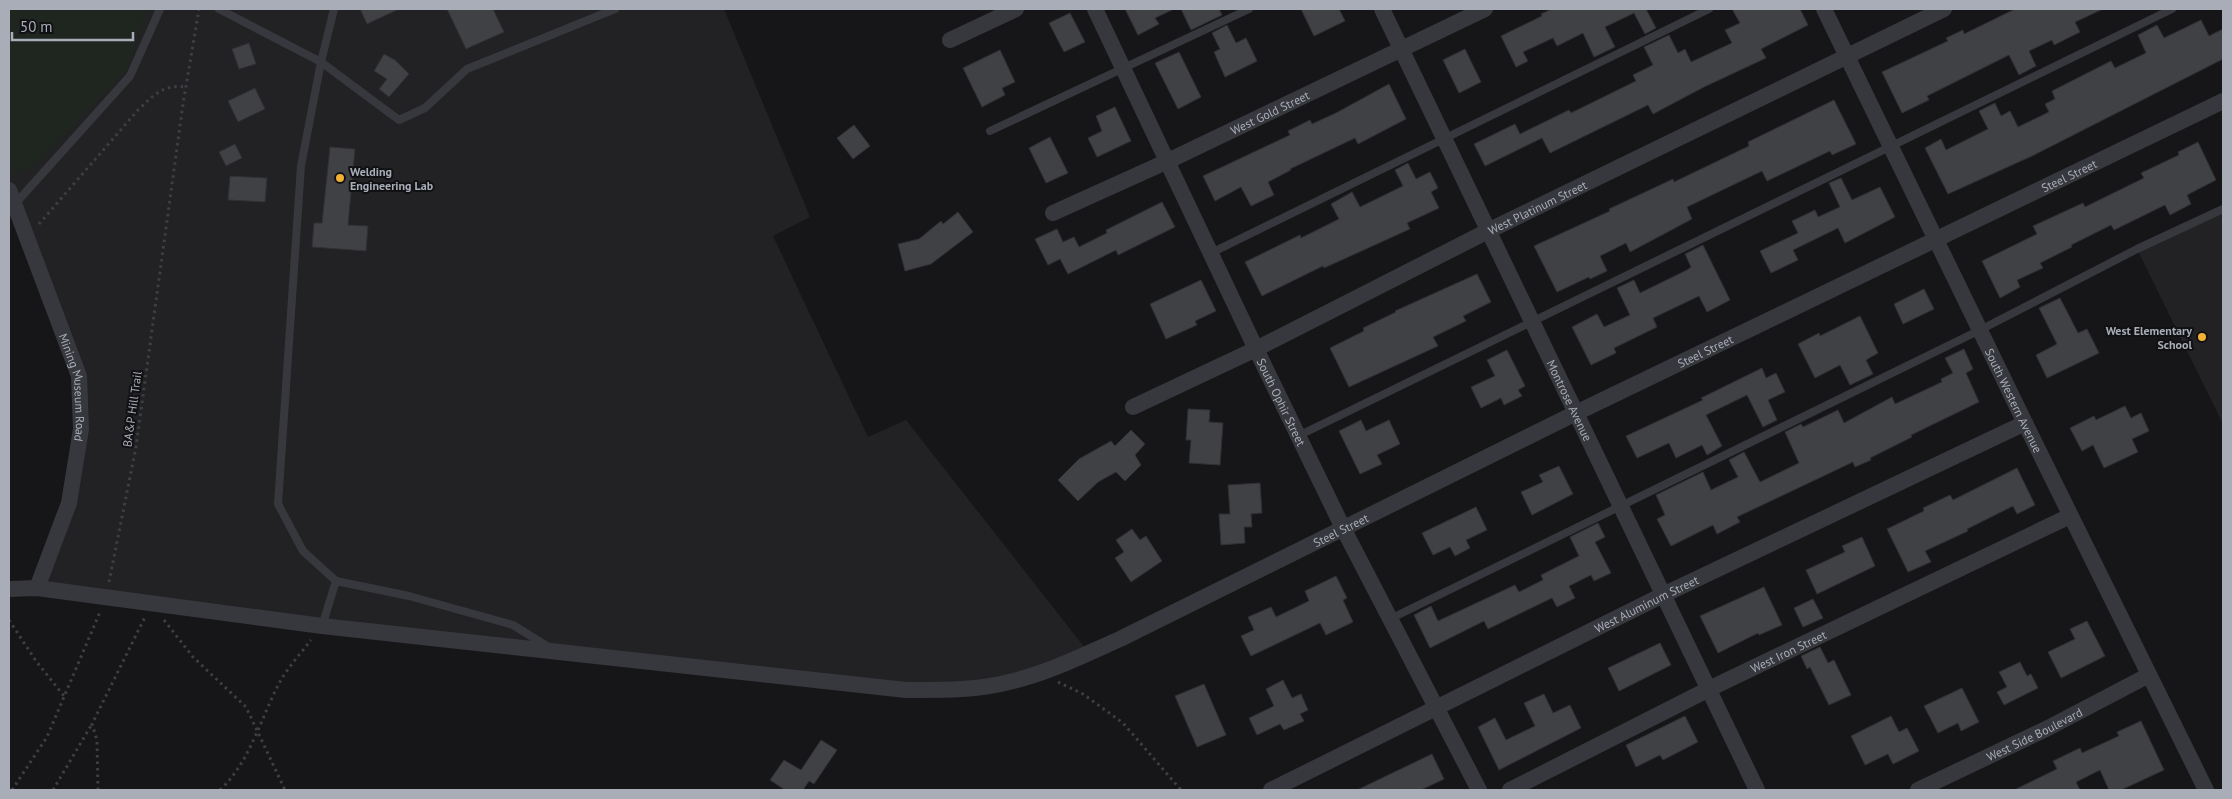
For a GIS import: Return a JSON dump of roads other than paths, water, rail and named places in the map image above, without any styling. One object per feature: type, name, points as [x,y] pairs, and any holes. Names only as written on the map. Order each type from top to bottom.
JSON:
[{"type":"street","points":[[950,40],[1016,9]]},
{"type":"street","name":"South Ophir Street","points":[[1095,9],[1343,528],[1479,790]]},
{"type":"street","name":"Montrose Avenue","points":[[1382,9],[1757,790]]},
{"type":"street","name":"West Gold Street","points":[[1052,213],[1168,161],[1485,9]]},
{"type":"street","name":"South Western Avenue","points":[[1824,9],[2024,423],[2206,790]]},
{"type":"street","name":"West Platinum Street","points":[[1133,407],[1256,349],[1488,231],[1944,9]]},
{"type":"street","name":"Steel Street","points":[[9,589],[37,588],[322,626],[906,690],[954,690],[1008,682],[1040,673],[1097,649],[1576,412],[2223,101]]},
{"type":"street","name":"Mining Museum Road","points":[[11,197],[79,376],[81,429],[69,503],[37,588]]},
{"type":"street","name":"West Aluminum Street","points":[[1271,790],[1663,595],[2024,423]]},
{"type":"street","name":"West Iron Street","points":[[1510,790],[1709,689],[2070,516]]},
{"type":"street","name":"West Side Boulevard","points":[[1918,790],[2046,729],[2149,675]]},
{"type":"lane","points":[[11,197],[130,76],[160,9]]},
{"type":"lane","points":[[219,9],[321,62],[399,120],[425,108],[467,69],[615,9]]},
{"type":"lane","points":[[334,9],[321,62],[301,166],[278,504],[303,551],[336,581],[409,596],[513,625],[553,650]]},
{"type":"lane","points":[[990,131],[1249,9]]},
{"type":"lane","points":[[1211,253],[1709,9]]},
{"type":"lane","points":[[1298,436],[1890,145],[2172,9]]},
{"type":"lane","points":[[1390,619],[1980,330],[2137,249],[2223,209]]},
{"type":"lane","points":[[322,626],[336,581]]},
{"type":"place","name":"Welding Engineering Lab","points":[[340,178]]},
{"type":"place","name":"West Elementary School","points":[[2202,337]]}]
